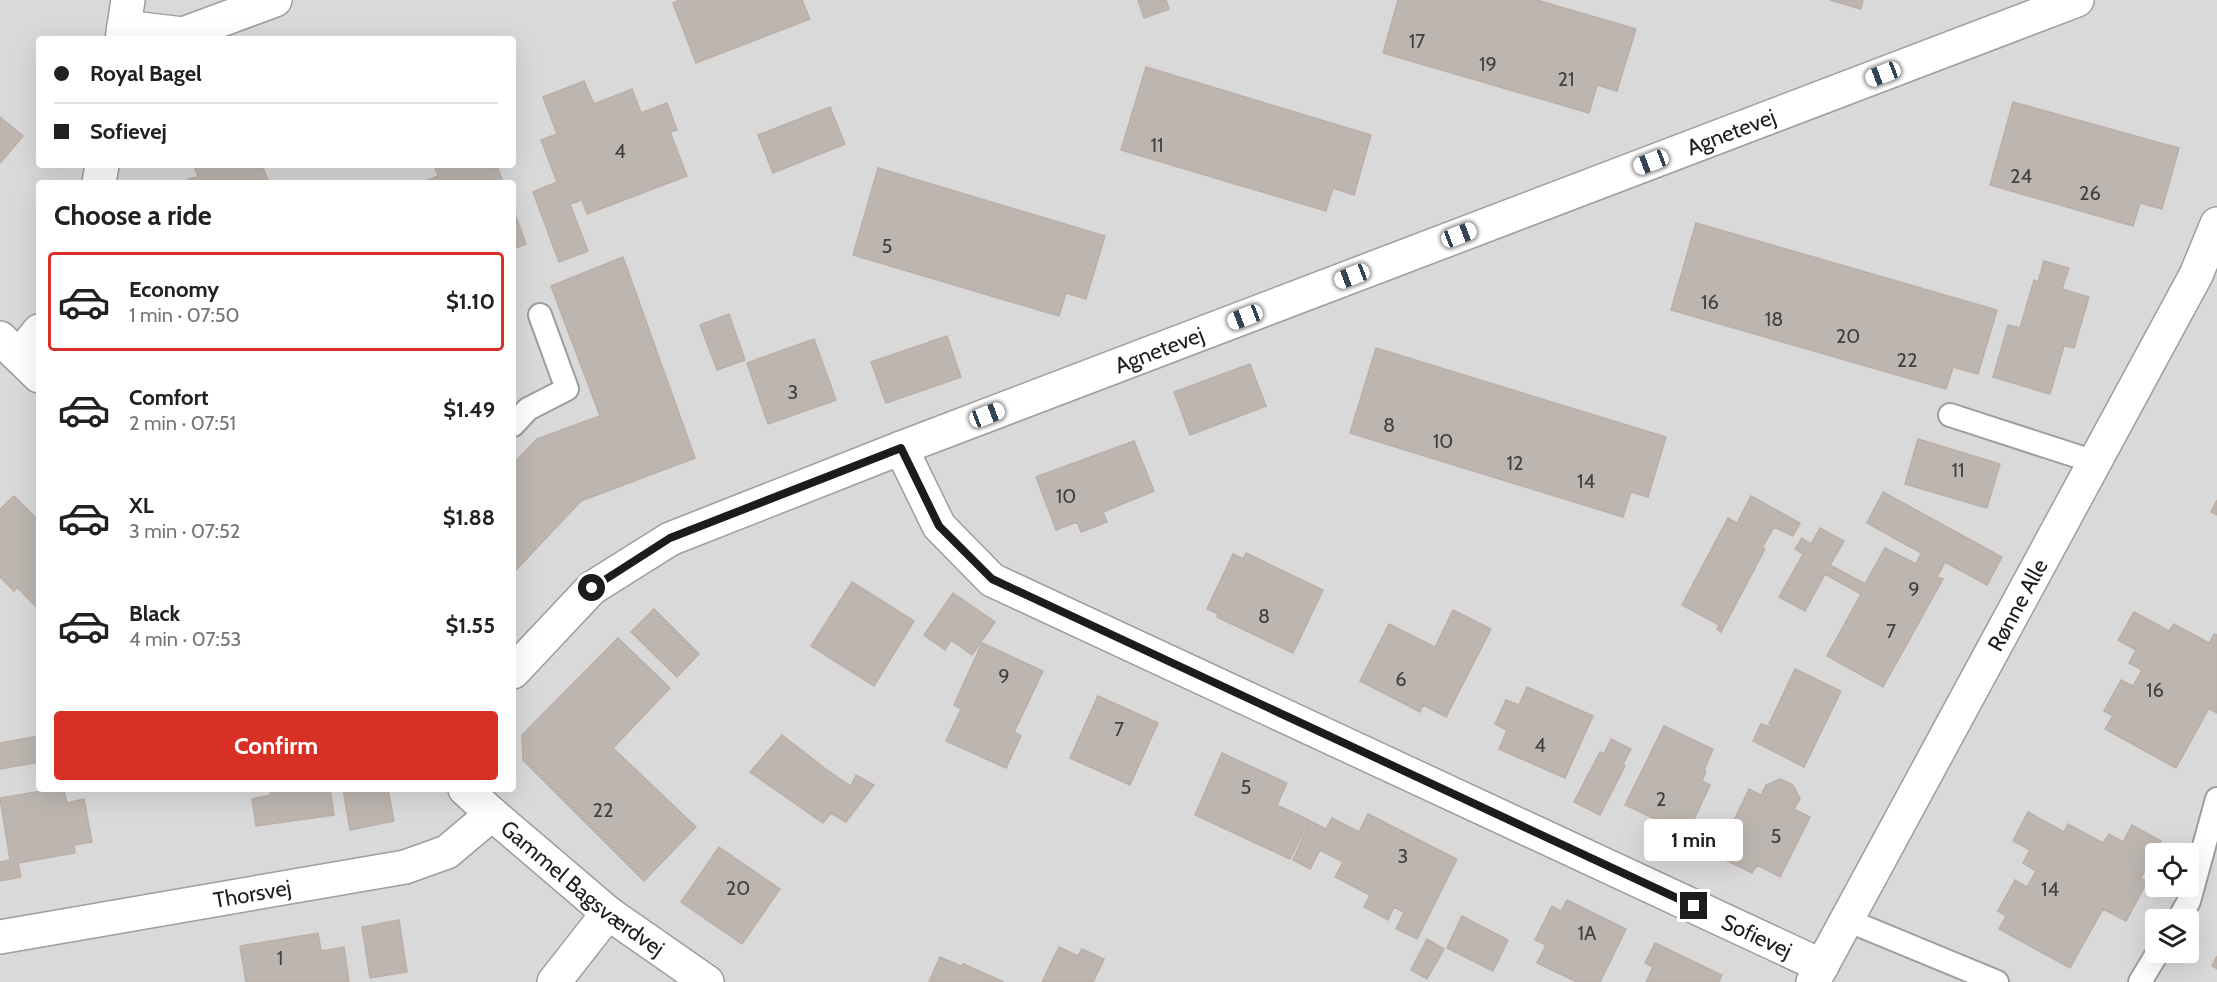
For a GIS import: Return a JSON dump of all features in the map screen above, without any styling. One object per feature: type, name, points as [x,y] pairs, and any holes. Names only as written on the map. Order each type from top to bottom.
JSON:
[{"type":"street","points":[[125,22],[183,34],[275,0]]},
{"type":"street","name":"Agnetevej","points":[[516,669],[592,588],[670,538],[2077,0]]},
{"type":"street","name":"Rønne Alle","points":[[1818,974],[2094,462],[2206,280],[2217,224]]},
{"type":"street","name":"Sofievej","points":[[901,448],[939,526],[992,579],[1818,974]]},
{"type":"street","name":"Gammel Bagsværdvej","points":[[468,792],[608,913],[707,982]]},
{"type":"street","name":"Thorsvej","points":[[0,937],[405,867],[447,852],[492,814]]},
{"type":"street","points":[[554,982],[608,913]]},
{"type":"lane","points":[[516,422],[528,409],[567,389],[540,315]]},
{"type":"lane","points":[[1950,415],[2094,462]]},
{"type":"lane","points":[[2184,909],[2189,901],[2217,798]]},
{"type":"lane","points":[[1847,920],[1997,982]]},
{"type":"lane","points":[[2140,982],[2151,963]]},
{"type":"shaded area","points":[[0,0],[2217,0],[2217,982],[0,982]]},
{"type":"building","points":[[681,0],[802,0],[810,19],[696,63],[673,3]]},
{"type":"building","points":[[1138,0],[1166,0],[1169,9],[1144,18]]},
{"type":"building","points":[[1398,0],[1537,0],[1636,29],[1617,91],[1597,85],[1589,113],[1383,53]]},
{"type":"building","points":[[1830,0],[1863,0],[1861,9]]},
{"type":"building","points":[[1146,67],[1371,135],[1354,195],[1333,188],[1326,211],[1121,150]]},
{"type":"building","points":[[584,81],[594,104],[632,89],[641,113],[667,103],[677,130],[670,132],[687,176],[587,214],[582,200],[570,204],[588,251],[559,262],[533,192],[557,182],[541,140],[557,134],[543,97]]},
{"type":"building","points":[[2013,102],[2179,148],[2162,209],[2140,203],[2133,226],[1990,185]]},
{"type":"building","points":[[830,107],[845,144],[773,173],[758,135]]},
{"type":"building","points":[[0,117],[23,136],[0,163]]},
{"type":"building","points":[[195,168],[263,168],[268,180],[188,179],[198,177]]},
{"type":"building","points":[[435,168],[498,168],[502,180],[428,180],[438,176]]},
{"type":"building","points":[[878,168],[1105,236],[1086,299],[1066,293],[1059,316],[853,255]]},
{"type":"building","points":[[516,216],[526,244],[516,248]]},
{"type":"building","points":[[1696,223],[1997,310],[1978,374],[1953,367],[1946,389],[1671,310]]},
{"type":"building","points":[[623,257],[695,458],[581,501],[516,570],[516,461],[537,439],[600,416],[551,286]]},
{"type":"building","points":[[2044,261],[2069,268],[2062,289],[2089,297],[2074,348],[2064,346],[2050,394],[1993,377],[2008,325],[2020,328],[2034,280],[2038,282]]},
{"type":"building","points":[[729,314],[745,360],[717,370],[700,325]]},
{"type":"building","points":[[947,336],[961,377],[886,403],[871,362]]},
{"type":"building","points":[[814,339],[836,400],[768,424],[747,363]]},
{"type":"building","points":[[1376,348],[1666,437],[1648,497],[1631,492],[1623,517],[1350,433]]},
{"type":"building","points":[[1250,364],[1266,406],[1190,435],[1174,392]]},
{"type":"building","points":[[1918,439],[2000,464],[1987,508],[1905,484]]},
{"type":"building","points":[[1134,441],[1154,491],[1103,512],[1107,522],[1081,532],[1077,522],[1056,530],[1036,477]]},
{"type":"building","points":[[1883,492],[2002,557],[1987,585],[1945,562],[1937,577],[1943,579],[1883,687],[1827,656],[1861,594],[1825,574],[1805,611],[1779,597],[1803,554],[1795,549],[1802,538],[1811,544],[1820,528],[1844,541],[1830,565],[1865,584],[1885,548],[1916,564],[1921,553],[1867,523]]},
{"type":"building","points":[[14,496],[36,518],[36,607],[17,587],[14,591],[0,577],[0,509]]},
{"type":"building","points":[[1751,496],[1800,523],[1793,536],[1774,527],[1762,548],[1765,549],[1721,632],[1717,629],[1719,625],[1682,605],[1728,518],[1737,523]]},
{"type":"building","points":[[2217,500],[2217,515],[2211,512]]},
{"type":"building","points":[[1246,553],[1323,590],[1293,653],[1217,617],[1218,614],[1207,609],[1233,554],[1243,559]]},
{"type":"building","points":[[852,582],[914,621],[874,686],[811,646]]},
{"type":"building","points":[[953,593],[995,622],[972,655],[951,640],[945,650],[924,635]]},
{"type":"building","points":[[654,609],[699,654],[677,677],[631,632]]},
{"type":"building","points":[[1453,610],[1491,629],[1446,717],[1423,705],[1420,712],[1360,681],[1389,624],[1435,647]]},
{"type":"building","points":[[2134,612],[2169,631],[2174,624],[2209,643],[2214,634],[2217,635],[2217,713],[2209,708],[2176,768],[2105,729],[2113,716],[2104,711],[2121,680],[2133,686],[2142,670],[2129,663],[2136,650],[2118,640]]},
{"type":"building","points":[[618,638],[670,688],[613,748],[696,827],[644,881],[523,760],[522,735]]},
{"type":"building","points":[[982,643],[1043,671],[1014,732],[1021,736],[1006,768],[946,741],[961,709],[954,705]]},
{"type":"building","points":[[1795,669],[1841,691],[1804,767],[1753,741],[1761,724],[1770,727],[1772,725],[1769,724]]},
{"type":"building","points":[[1527,687],[1593,716],[1565,778],[1499,749],[1507,730],[1495,724],[1506,700],[1519,705]]},
{"type":"building","points":[[1098,696],[1158,723],[1130,785],[1070,758]]},
{"type":"building","points":[[1664,726],[1713,749],[1702,781],[1710,785],[1687,834],[1625,805]]},
{"type":"building","points":[[782,735],[851,786],[856,775],[874,785],[846,822],[831,813],[823,823],[750,772]]},
{"type":"building","points":[[36,737],[36,763],[0,769],[0,743]]},
{"type":"building","points":[[1611,739],[1631,749],[1600,815],[1574,802],[1600,752],[1604,754]]},
{"type":"building","points":[[1222,753],[1287,783],[1277,805],[1309,820],[1290,859],[1195,815]]},
{"type":"building","points":[[1780,779],[1793,785],[1800,799],[1794,809],[1810,817],[1780,877],[1757,865],[1752,873],[1719,857],[1722,850],[1720,849],[1749,789],[1761,795],[1766,785]]},
{"type":"building","points":[[36,792],[65,792],[67,803],[84,799],[92,842],[74,845],[75,853],[18,863],[21,877],[0,881],[0,862],[10,860],[0,798]]},
{"type":"building","points":[[270,792],[330,792],[334,815],[256,826],[252,799],[271,795]]},
{"type":"building","points":[[344,792],[389,792],[394,821],[350,830]]},
{"type":"building","points":[[2028,812],[2064,832],[2068,824],[2103,843],[2109,834],[2123,842],[2132,825],[2161,841],[2160,843],[2145,843],[2145,871],[2141,878],[2145,881],[2145,886],[2126,921],[2103,909],[2070,968],[1999,929],[2006,916],[1998,911],[2015,880],[2027,887],[2036,871],[2023,863],[2030,850],[2013,841]]},
{"type":"building","points":[[1368,814],[1457,859],[1417,939],[1396,929],[1404,912],[1394,907],[1388,920],[1364,907],[1370,895],[1335,877],[1343,862],[1320,850],[1310,869],[1293,860],[1310,821],[1326,829],[1332,818],[1359,832]]},
{"type":"building","points":[[719,847],[780,889],[742,944],[681,902]]},
{"type":"building","points":[[1567,900],[1626,929],[1600,982],[1577,982],[1537,963],[1546,945],[1535,940],[1552,906],[1561,911]]},
{"type":"building","points":[[1462,916],[1508,940],[1493,971],[1447,948]]},
{"type":"building","points":[[399,920],[407,972],[370,978],[362,927]]},
{"type":"building","points":[[318,933],[321,951],[344,947],[349,982],[246,982],[240,946]]},
{"type":"building","points":[[1427,939],[1444,949],[1427,979],[1411,970]]},
{"type":"building","points":[[1655,943],[1722,975],[1719,982],[1646,982],[1653,967],[1645,963]]},
{"type":"building","points":[[1059,947],[1078,956],[1082,949],[1104,959],[1093,982],[1042,982]]},
{"type":"building","points":[[2217,956],[2217,969],[2212,966]]},
{"type":"building","points":[[940,957],[961,966],[963,964],[1004,982],[929,982]]},
{"type":"route","points":[[592,588],[670,538],[901,448],[939,526],[992,579],[1694,906]]}]
